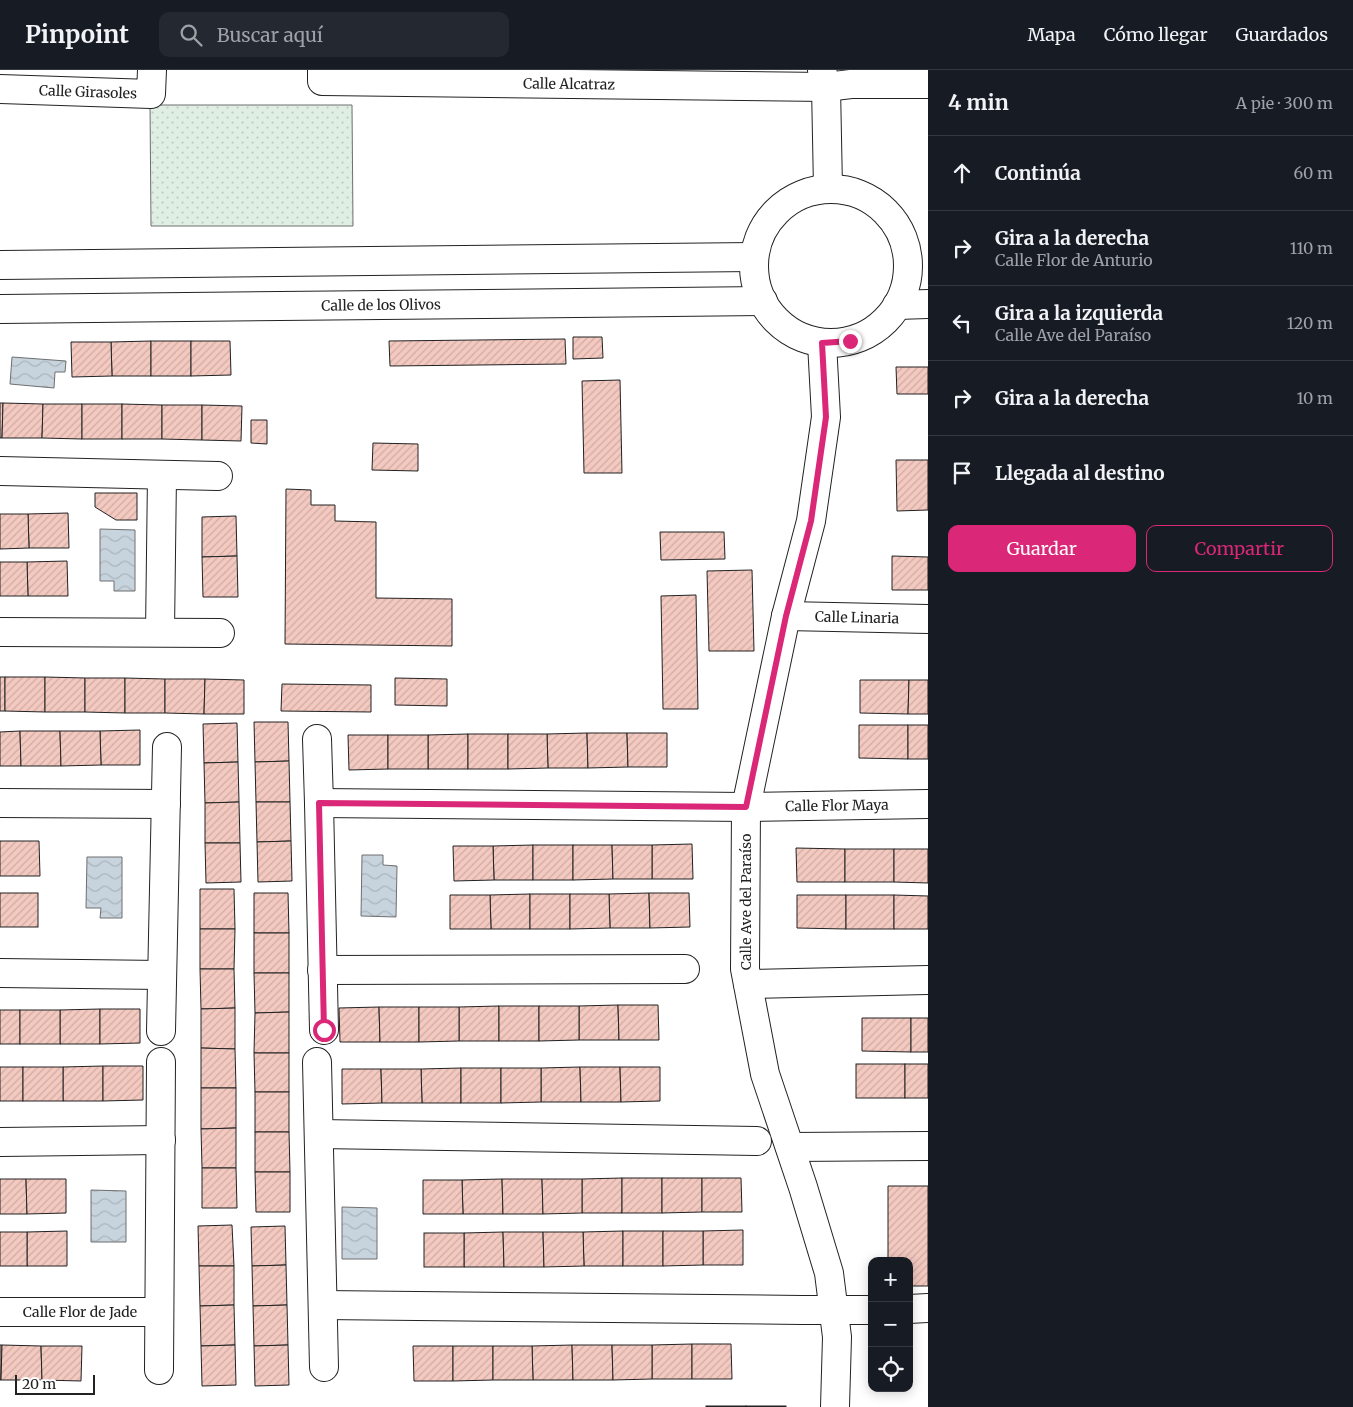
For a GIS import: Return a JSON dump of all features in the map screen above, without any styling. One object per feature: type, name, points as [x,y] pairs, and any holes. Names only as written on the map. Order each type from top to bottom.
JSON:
[{"type":"street","name":"Calle Girasoles","points":[[0,89],[151,94],[152,70]]},
{"type":"street","name":"Calle Alcatraz","points":[[322,70],[322,81],[824,78]]},
{"type":"street","points":[[828,188],[824,78],[851,84],[928,84]]},
{"type":"street","points":[[828,188],[842,189],[868,198],[886,212],[902,234],[907,251],[917,268],[889,318],[874,330],[850,341],[822,343],[794,334],[769,314],[757,289],[753,266],[757,239],[779,207],[801,193],[828,188]]},
{"type":"street","points":[[0,265],[754,257]]},
{"type":"street","name":"Calle de los Olivos","points":[[0,309],[763,301]]},
{"type":"street","points":[[897,305],[928,304]]},
{"type":"street","name":"Calle Ave del Paraíso","points":[[822,343],[826,417],[811,521],[786,616],[746,807],[745,969],[765,1074],[803,1187],[829,1273],[837,1337],[835,1407]]},
{"type":"street","points":[[0,472],[218,476]]},
{"type":"street","points":[[160,632],[162,475]]},
{"type":"street","name":"Calle Linaria","points":[[786,616],[928,619]]},
{"type":"street","points":[[0,632],[220,633]]},
{"type":"street","points":[[317,740],[324,1030]]},
{"type":"street","points":[[161,1031],[167,747]]},
{"type":"street","points":[[0,803],[166,804]]},
{"type":"street","name":"Calle Flor Maya","points":[[319,803],[746,807],[928,804]]},
{"type":"street","points":[[322,970],[685,969]]},
{"type":"street","points":[[0,974],[162,976]]},
{"type":"street","points":[[748,984],[928,980]]},
{"type":"street","points":[[159,1370],[161,1062]]},
{"type":"street","points":[[318,1062],[324,1367]]},
{"type":"street","points":[[319,1134],[757,1142]]},
{"type":"street","points":[[0,1142],[160,1140]]},
{"type":"street","points":[[790,1147],[928,1146]]},
{"type":"street","points":[[323,1305],[868,1310]]},
{"type":"street","points":[[913,1309],[928,1308]]},
{"type":"street","name":"Calle Flor de Jade","points":[[0,1312],[159,1312]]},
{"type":"green space","points":[[150,105],[352,105],[353,226],[151,226]]},
{"type":"water","points":[[12,357],[66,361],[65,372],[55,372],[54,388],[10,384]]},
{"type":"water","points":[[100,529],[135,530],[135,591],[114,591],[114,581],[100,581]]},
{"type":"water","points":[[362,855],[383,855],[383,865],[397,866],[396,917],[361,916]]},
{"type":"water","points":[[87,857],[122,857],[122,918],[100,918],[101,908],[86,908]]},
{"type":"water","points":[[91,1190],[126,1191],[126,1242],[91,1242]]},
{"type":"water","points":[[342,1207],[377,1208],[377,1259],[342,1259]]},
{"type":"building","points":[[573,337],[602,337],[603,358],[573,359]]},
{"type":"building","points":[[565,339],[566,364],[390,366],[389,341]]},
{"type":"building","points":[[151,341],[151,376],[112,376],[111,342]]},
{"type":"building","points":[[151,341],[191,341],[191,376],[151,376]]},
{"type":"building","points":[[191,341],[230,341],[231,375],[191,376]]},
{"type":"building","points":[[71,342],[111,342],[112,376],[72,377]]},
{"type":"building","points":[[896,367],[928,367],[928,394],[897,394]]},
{"type":"building","points":[[620,380],[622,473],[584,473],[582,381]]},
{"type":"building","points":[[0,403],[3,403],[2,438],[0,438]]},
{"type":"building","points":[[3,403],[43,404],[42,438],[2,438]]},
{"type":"building","points":[[43,404],[82,404],[82,439],[42,438]]},
{"type":"building","points":[[82,404],[122,404],[122,439],[82,439]]},
{"type":"building","points":[[122,404],[162,405],[162,439],[122,439]]},
{"type":"building","points":[[162,405],[202,405],[202,440],[162,439]]},
{"type":"building","points":[[202,405],[242,406],[241,441],[202,440]]},
{"type":"building","points":[[251,420],[267,420],[267,444],[251,443]]},
{"type":"building","points":[[373,443],[418,444],[418,471],[372,470]]},
{"type":"building","points":[[896,460],[928,460],[928,510],[897,511]]},
{"type":"building","points":[[286,489],[311,490],[311,505],[335,505],[335,521],[376,522],[376,598],[452,599],[452,646],[285,644]]},
{"type":"building","points":[[95,493],[137,493],[137,520],[116,520],[95,507]]},
{"type":"building","points":[[68,513],[69,548],[29,548],[28,514]]},
{"type":"building","points":[[0,514],[28,514],[29,548],[0,549]]},
{"type":"building","points":[[236,516],[237,556],[202,557],[202,517]]},
{"type":"building","points":[[660,532],[724,532],[725,559],[661,560]]},
{"type":"building","points":[[237,556],[238,597],[203,597],[202,557]]},
{"type":"building","points":[[892,556],[928,557],[928,590],[892,590]]},
{"type":"building","points":[[67,561],[68,596],[28,596],[27,562]]},
{"type":"building","points":[[0,562],[27,562],[28,596],[0,596]]},
{"type":"building","points":[[752,570],[754,651],[709,651],[707,571]]},
{"type":"building","points":[[696,595],[698,709],[663,709],[661,596]]},
{"type":"building","points":[[0,677],[5,677],[5,711],[0,711]]},
{"type":"building","points":[[5,677],[45,677],[45,712],[5,711]]},
{"type":"building","points":[[45,677],[85,678],[85,712],[45,712]]},
{"type":"building","points":[[85,678],[125,678],[125,713],[85,712]]},
{"type":"building","points":[[125,678],[165,679],[165,713],[125,713]]},
{"type":"building","points":[[395,678],[447,679],[447,706],[395,705]]},
{"type":"building","points":[[165,679],[205,679],[204,714],[165,713]]},
{"type":"building","points":[[205,679],[244,680],[244,714],[204,714]]},
{"type":"building","points":[[860,680],[909,680],[908,714],[860,713]]},
{"type":"building","points":[[909,680],[928,680],[928,714],[908,714]]},
{"type":"building","points":[[282,684],[371,685],[371,712],[281,711]]},
{"type":"building","points":[[254,722],[288,722],[289,761],[255,762]]},
{"type":"building","points":[[237,723],[238,762],[204,763],[203,724]]},
{"type":"building","points":[[859,725],[908,725],[908,759],[859,758]]},
{"type":"building","points":[[908,725],[928,725],[928,759],[908,759]]},
{"type":"building","points":[[140,730],[140,765],[101,765],[100,731]]},
{"type":"building","points":[[20,731],[21,766],[0,766],[0,732]]},
{"type":"building","points":[[20,731],[60,731],[61,766],[21,766]]},
{"type":"building","points":[[60,731],[100,731],[101,765],[61,766]]},
{"type":"building","points":[[587,733],[588,768],[548,768],[547,734]]},
{"type":"building","points":[[587,733],[627,733],[628,767],[588,768]]},
{"type":"building","points":[[627,733],[667,733],[667,767],[628,767]]},
{"type":"building","points":[[468,734],[468,769],[428,769],[428,735]]},
{"type":"building","points":[[468,734],[508,734],[508,769],[468,769]]},
{"type":"building","points":[[508,734],[547,734],[548,768],[508,769]]},
{"type":"building","points":[[348,735],[388,735],[388,769],[349,770]]},
{"type":"building","points":[[388,735],[428,735],[428,769],[388,769]]},
{"type":"building","points":[[289,761],[290,802],[256,802],[255,762]]},
{"type":"building","points":[[238,762],[239,802],[205,803],[204,763]]},
{"type":"building","points":[[239,802],[240,843],[205,843],[205,803]]},
{"type":"building","points":[[256,802],[290,802],[291,841],[257,842]]},
{"type":"building","points":[[0,841],[39,841],[40,876],[0,876]]},
{"type":"building","points":[[291,841],[292,881],[258,882],[257,842]]},
{"type":"building","points":[[205,843],[240,843],[241,882],[206,883]]},
{"type":"building","points":[[692,844],[693,879],[652,879],[652,845]]},
{"type":"building","points":[[533,845],[533,880],[494,880],[493,846]]},
{"type":"building","points":[[533,845],[573,845],[573,880],[533,880]]},
{"type":"building","points":[[573,845],[612,845],[613,879],[573,880]]},
{"type":"building","points":[[612,845],[652,845],[652,879],[613,879]]},
{"type":"building","points":[[453,846],[493,846],[494,880],[454,881]]},
{"type":"building","points":[[796,848],[845,849],[845,882],[797,882]]},
{"type":"building","points":[[845,849],[894,849],[894,882],[845,882]]},
{"type":"building","points":[[894,849],[928,849],[928,883],[894,882]]},
{"type":"building","points":[[200,889],[234,889],[235,929],[200,929]]},
{"type":"building","points":[[0,893],[38,893],[38,927],[0,927]]},
{"type":"building","points":[[254,893],[288,893],[289,933],[254,933]]},
{"type":"building","points":[[649,893],[650,928],[610,928],[609,894]]},
{"type":"building","points":[[649,893],[689,893],[690,927],[650,928]]},
{"type":"building","points":[[530,894],[530,929],[491,929],[490,895]]},
{"type":"building","points":[[530,894],[570,894],[570,929],[530,929]]},
{"type":"building","points":[[570,894],[609,894],[610,928],[570,929]]},
{"type":"building","points":[[450,895],[490,895],[491,929],[450,929]]},
{"type":"building","points":[[797,895],[846,895],[846,929],[797,928]]},
{"type":"building","points":[[846,895],[894,895],[894,929],[846,929]]},
{"type":"building","points":[[894,895],[928,896],[928,929],[894,929]]},
{"type":"building","points":[[200,929],[235,929],[234,969],[200,969]]},
{"type":"building","points":[[254,933],[289,933],[289,973],[254,973]]},
{"type":"building","points":[[200,969],[234,969],[235,1008],[201,1009]]},
{"type":"building","points":[[254,973],[289,973],[289,1012],[255,1013]]},
{"type":"building","points":[[618,1005],[619,1040],[579,1040],[579,1006]]},
{"type":"building","points":[[618,1005],[658,1005],[659,1040],[619,1040]]},
{"type":"building","points":[[499,1006],[499,1041],[459,1041],[459,1007]]},
{"type":"building","points":[[499,1006],[539,1006],[539,1041],[499,1041]]},
{"type":"building","points":[[539,1006],[579,1006],[579,1040],[539,1041]]},
{"type":"building","points":[[379,1007],[380,1042],[340,1042],[339,1008]]},
{"type":"building","points":[[379,1007],[419,1007],[419,1042],[380,1042]]},
{"type":"building","points":[[419,1007],[459,1007],[459,1041],[419,1042]]},
{"type":"building","points":[[235,1008],[235,1049],[201,1048],[201,1009]]},
{"type":"building","points":[[100,1009],[100,1044],[60,1044],[60,1010]]},
{"type":"building","points":[[100,1009],[140,1009],[140,1043],[100,1044]]},
{"type":"building","points":[[0,1010],[20,1010],[20,1044],[0,1044]]},
{"type":"building","points":[[20,1010],[60,1010],[60,1044],[20,1044]]},
{"type":"building","points":[[289,1012],[289,1053],[254,1053],[255,1013]]},
{"type":"building","points":[[862,1018],[911,1018],[911,1052],[862,1051]]},
{"type":"building","points":[[911,1018],[928,1018],[928,1052],[911,1052]]},
{"type":"building","points":[[201,1048],[235,1049],[236,1088],[201,1088]]},
{"type":"building","points":[[254,1053],[289,1053],[289,1092],[255,1092]]},
{"type":"building","points":[[856,1064],[905,1064],[905,1098],[856,1098]]},
{"type":"building","points":[[905,1064],[928,1064],[928,1098],[905,1098]]},
{"type":"building","points":[[103,1066],[103,1101],[63,1101],[63,1067]]},
{"type":"building","points":[[103,1066],[143,1066],[143,1100],[103,1101]]},
{"type":"building","points":[[0,1067],[23,1067],[23,1101],[0,1101]]},
{"type":"building","points":[[23,1067],[63,1067],[63,1101],[23,1101]]},
{"type":"building","points":[[580,1067],[581,1102],[541,1102],[541,1068]]},
{"type":"building","points":[[580,1067],[620,1067],[621,1102],[581,1102]]},
{"type":"building","points":[[620,1067],[660,1067],[660,1101],[621,1102]]},
{"type":"building","points":[[461,1068],[461,1103],[422,1103],[421,1069]]},
{"type":"building","points":[[461,1068],[501,1068],[501,1103],[461,1103]]},
{"type":"building","points":[[501,1068],[541,1068],[541,1102],[501,1103]]},
{"type":"building","points":[[342,1069],[381,1069],[382,1103],[342,1104]]},
{"type":"building","points":[[381,1069],[421,1069],[422,1103],[382,1103]]},
{"type":"building","points":[[201,1088],[236,1088],[236,1128],[201,1129]]},
{"type":"building","points":[[255,1092],[289,1092],[289,1132],[255,1132]]},
{"type":"building","points":[[236,1128],[236,1168],[202,1168],[201,1129]]},
{"type":"building","points":[[255,1132],[289,1132],[290,1172],[255,1172]]},
{"type":"building","points":[[202,1168],[236,1168],[237,1208],[202,1208]]},
{"type":"building","points":[[255,1172],[290,1172],[290,1212],[256,1212]]},
{"type":"building","points":[[622,1178],[622,1213],[582,1213],[582,1179]]},
{"type":"building","points":[[622,1178],[662,1178],[662,1213],[622,1213]]},
{"type":"building","points":[[662,1178],[702,1178],[702,1212],[662,1213]]},
{"type":"building","points":[[702,1178],[741,1178],[742,1212],[702,1212]]},
{"type":"building","points":[[0,1179],[26,1179],[27,1214],[0,1214]]},
{"type":"building","points":[[26,1179],[66,1179],[66,1213],[27,1214]]},
{"type":"building","points":[[502,1179],[503,1214],[463,1214],[462,1180]]},
{"type":"building","points":[[502,1179],[542,1179],[543,1214],[503,1214]]},
{"type":"building","points":[[542,1179],[582,1179],[582,1213],[543,1214]]},
{"type":"building","points":[[423,1180],[462,1180],[463,1214],[423,1214]]},
{"type":"building","points":[[888,1186],[928,1186],[928,1286],[913,1286],[913,1257],[888,1257]]},
{"type":"building","points":[[232,1225],[234,1266],[199,1266],[198,1226]]},
{"type":"building","points":[[285,1226],[286,1265],[252,1266],[251,1227]]},
{"type":"building","points":[[743,1230],[743,1265],[703,1265],[703,1231]]},
{"type":"building","points":[[67,1231],[67,1266],[27,1266],[27,1232]]},
{"type":"building","points":[[623,1231],[623,1266],[584,1266],[583,1232]]},
{"type":"building","points":[[623,1231],[663,1231],[663,1266],[623,1266]]},
{"type":"building","points":[[663,1231],[703,1231],[703,1265],[663,1266]]},
{"type":"building","points":[[0,1232],[27,1232],[27,1266],[0,1266]]},
{"type":"building","points":[[503,1232],[504,1267],[464,1267],[464,1233]]},
{"type":"building","points":[[503,1232],[543,1232],[544,1267],[504,1267]]},
{"type":"building","points":[[543,1232],[583,1232],[584,1266],[544,1267]]},
{"type":"building","points":[[424,1233],[464,1233],[464,1267],[424,1267]]},
{"type":"building","points":[[286,1265],[287,1305],[253,1306],[252,1266]]},
{"type":"building","points":[[199,1266],[234,1266],[234,1305],[200,1306]]},
{"type":"building","points":[[234,1305],[235,1345],[201,1346],[200,1306]]},
{"type":"building","points":[[287,1305],[288,1345],[254,1346],[253,1306]]},
{"type":"building","points":[[692,1344],[692,1379],[652,1379],[652,1345]]},
{"type":"building","points":[[692,1344],[731,1344],[732,1379],[692,1379]]},
{"type":"building","points":[[0,1345],[2,1345],[1,1380],[0,1380]]},
{"type":"building","points":[[2,1345],[41,1346],[42,1380],[1,1380]]},
{"type":"building","points":[[235,1345],[236,1385],[202,1386],[201,1346]]},
{"type":"building","points":[[288,1345],[289,1385],[255,1386],[254,1346]]},
{"type":"building","points":[[572,1345],[573,1380],[533,1380],[532,1346]]},
{"type":"building","points":[[572,1345],[612,1345],[613,1380],[573,1380]]},
{"type":"building","points":[[612,1345],[652,1345],[652,1379],[613,1380]]},
{"type":"building","points":[[41,1346],[82,1346],[81,1381],[42,1380]]},
{"type":"building","points":[[413,1346],[453,1346],[453,1381],[414,1381]]},
{"type":"building","points":[[453,1346],[493,1346],[493,1380],[453,1381]]},
{"type":"building","points":[[493,1346],[532,1346],[533,1380],[493,1380]]},
{"type":"building","points":[[746,1406],[746,1407],[706,1407]]},
{"type":"building","points":[[786,1406],[786,1407],[746,1407]]},
{"type":"route","points":[[324,1030],[319,803],[746,807],[786,616],[811,521],[826,417],[822,343],[850,341]]}]
